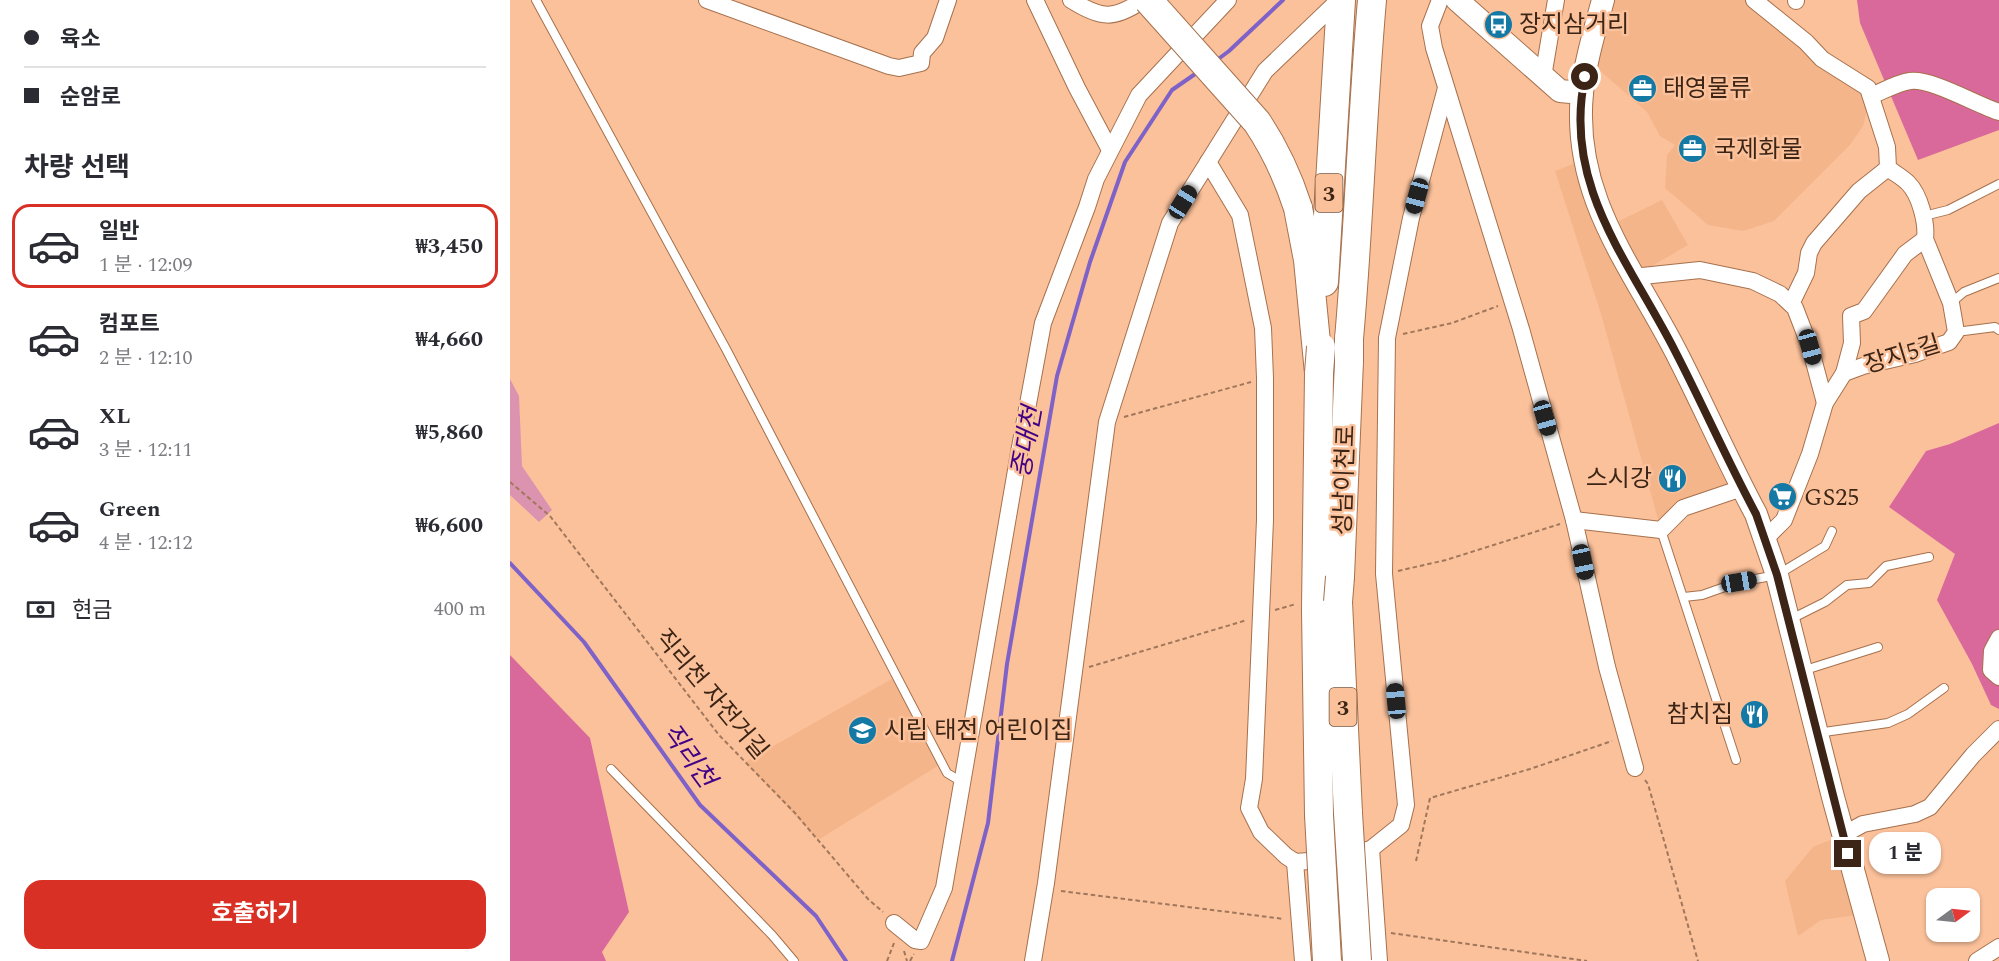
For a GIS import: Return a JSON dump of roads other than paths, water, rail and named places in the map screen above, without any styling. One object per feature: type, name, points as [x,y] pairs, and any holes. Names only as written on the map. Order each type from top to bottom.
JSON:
[{"type":"highway","points":[[1148,0],[1257,122],[1283,167],[1298,208],[1308,260],[1320,360]]},
{"type":"highway","name":"성남이천로","points":[[1327,961],[1319,815],[1316,609],[1320,360],[1340,0]]},
{"type":"highway","name":"성남이천로","points":[[1357,961],[1348,813],[1339,589],[1349,350],[1372,0]]},
{"type":"street","points":[[707,0],[899,68],[921,63],[922,53],[935,38],[948,0]]},
{"type":"street","points":[[1035,0],[1110,150]]},
{"type":"street","points":[[1071,0],[1089,12],[1107,16],[1126,12],[1143,0]]},
{"type":"street","points":[[894,923],[915,940],[921,941],[944,888],[1043,323],[1096,179],[1139,95],[1228,0]]},
{"type":"street","points":[[1033,961],[1045,889],[1107,422],[1170,222],[1265,71],[1340,0]]},
{"type":"street","points":[[1544,77],[1557,0]]},
{"type":"street","points":[[1603,0],[1582,93],[1582,132],[1589,183],[1607,227],[1674,349],[1766,538],[1878,961]]},
{"type":"street","points":[[1754,0],[1806,42],[1822,59],[1869,88],[1887,147],[1888,168],[1859,191],[1814,243],[1809,253],[1806,273],[1791,304]]},
{"type":"street","points":[[1582,93],[1560,91],[1454,1],[1430,26],[1434,48],[1512,300],[1574,519],[1607,667],[1635,768]]},
{"type":"street","points":[[1870,96],[1912,81],[1946,88],[1999,112]]},
{"type":"street","points":[[1208,162],[1240,215],[1263,328],[1264,520],[1254,779],[1249,808],[1261,832],[1295,862],[1337,859],[1371,849],[1401,825],[1406,805],[1384,574],[1387,338],[1411,218],[1446,88]]},
{"type":"street","name":"장지5길","points":[[1766,538],[1784,520],[1810,454],[1825,403],[1844,374],[1863,366],[1915,354],[1949,342],[1956,332],[1951,303],[1925,239],[1924,216],[1910,184],[1888,168]]},
{"type":"street","points":[[1844,374],[1852,343],[1851,316],[1864,311],[1905,254],[1925,239]]},
{"type":"street","points":[[1633,277],[1700,270],[1753,281],[1780,294],[1795,308],[1810,347],[1825,403]]},
{"type":"street","points":[[1574,519],[1661,530],[1683,508],[1742,488]]},
{"type":"street","points":[[1999,638],[1992,651],[1991,669],[1999,678]]},
{"type":"street","points":[[1843,835],[1863,824],[1916,814],[1930,807],[1973,755],[1999,729]]},
{"type":"street","points":[[1371,849],[1379,961]]},
{"type":"street","points":[[1295,862],[1303,961]]},
{"type":"lane","points":[[536,0],[726,349],[947,773],[962,782]]},
{"type":"lane","points":[[1924,216],[1948,210],[1999,184]]},
{"type":"lane","points":[[1951,303],[1964,292],[1999,278]]},
{"type":"lane","points":[[1956,332],[1995,327],[1999,330]]},
{"type":"lane","points":[[1661,530],[1736,760]]},
{"type":"lane","points":[[1684,597],[1702,595],[1739,582],[1777,575],[1825,546],[1832,531]]},
{"type":"lane","points":[[1789,620],[1826,602],[1847,585],[1869,583],[1886,566],[1929,557]]},
{"type":"lane","points":[[1802,671],[1878,647]]},
{"type":"lane","points":[[1816,733],[1888,723],[1908,714],[1944,688]]},
{"type":"lane","points":[[611,769],[772,935],[794,961]]},
{"type":"waterway","name":"중대천","points":[[1217,60],[1283,0]]},
{"type":"waterway","name":"중대천","points":[[952,961],[988,823],[1007,664],[1057,376],[1090,262],[1125,162],[1172,90],[1198,72]]},
{"type":"waterway","name":"직리천","points":[[510,563],[584,642],[700,805],[816,916],[846,961]]},
{"type":"place","name":"장지삼거리","points":[[1498,24]]},
{"type":"place","name":"태영물류","points":[[1642,88]]},
{"type":"place","name":"국제화물","points":[[1693,149]]},
{"type":"place","name":"스시강","points":[[1673,478]]},
{"type":"place","name":"GS25","points":[[1783,497]]},
{"type":"place","name":"참치집","points":[[1754,714]]},
{"type":"place","name":"시립 태전 어린이집","points":[[863,730]]}]
